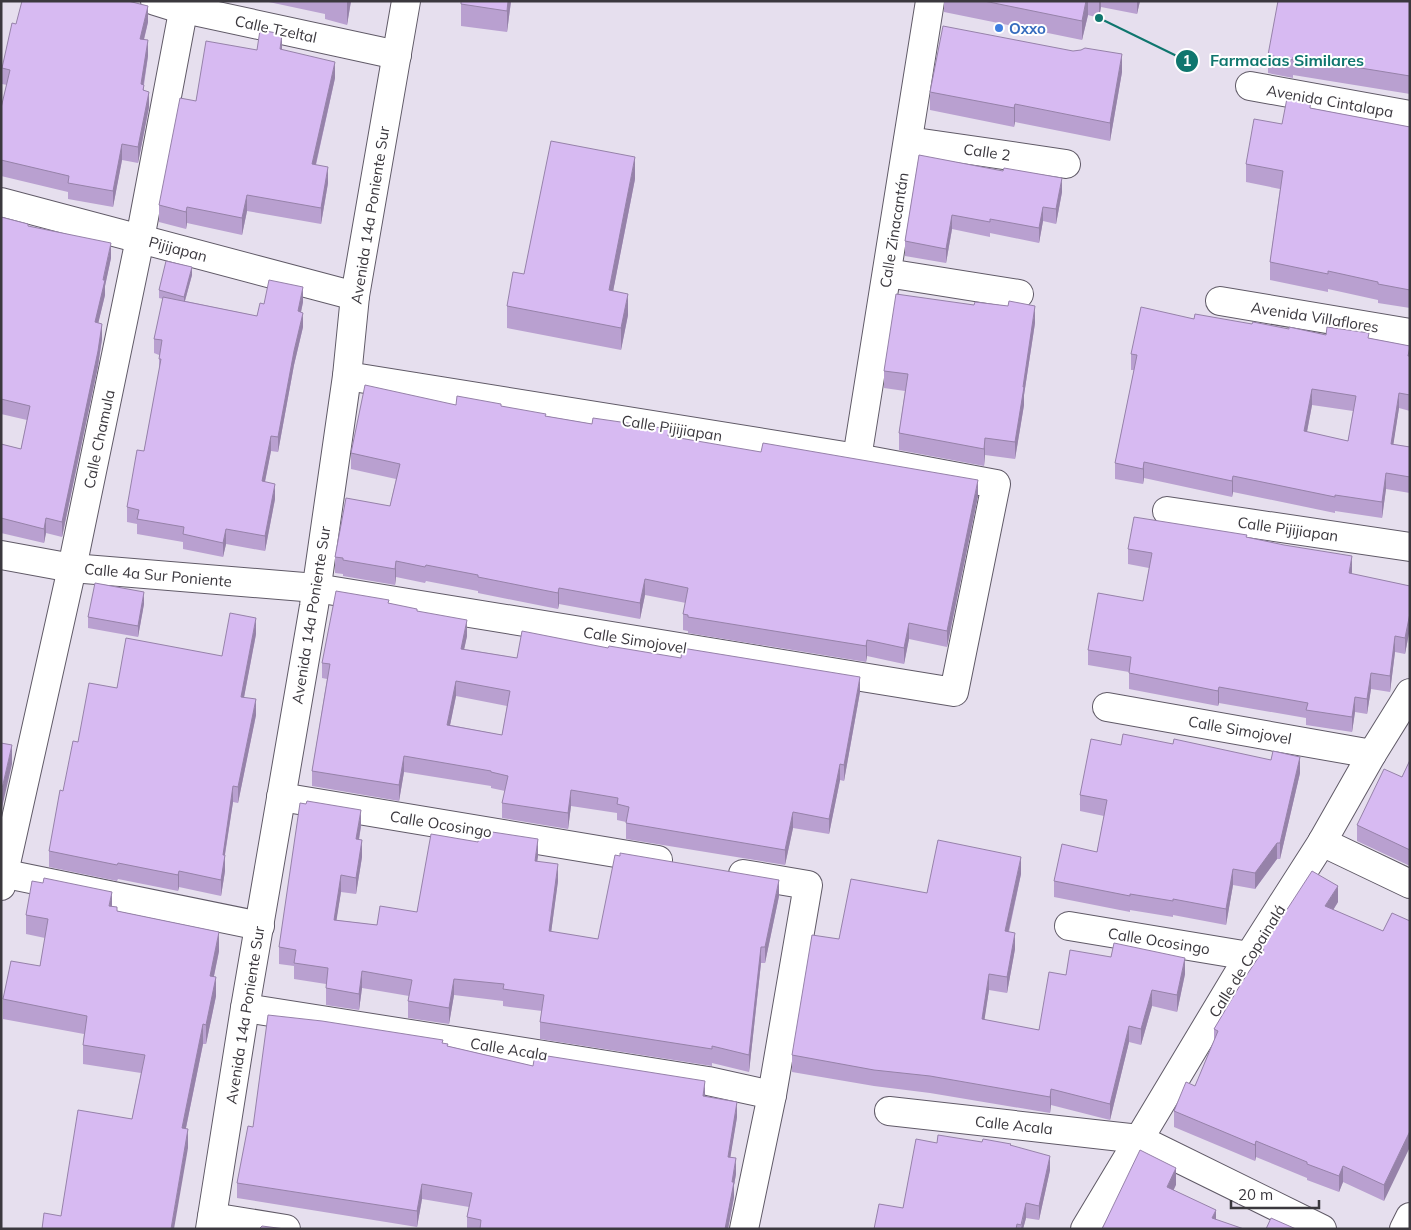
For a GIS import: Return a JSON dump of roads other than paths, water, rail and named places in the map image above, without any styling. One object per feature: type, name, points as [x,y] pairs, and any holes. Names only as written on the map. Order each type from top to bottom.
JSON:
[{"type":"street","name":"Calle Tzeltal","points":[[155,1],[184,5],[397,55]]},
{"type":"street","name":"Avenida 14a Poniente Sur","points":[[211,1223],[245,1008],[316,588],[347,376],[356,296],[406,1]]},
{"type":"street","name":"Calle Chamula","points":[[2,878],[72,568],[140,240],[184,5]]},
{"type":"street","points":[[929,13],[954,31]]},
{"type":"street","name":"Calle Zinacantán","points":[[857,458],[929,13]]},
{"type":"street","name":"Avenida Cintalapa","points":[[1250,86],[1410,115]]},
{"type":"street","name":"Calle 2","points":[[908,141],[1066,164]]},
{"type":"street","name":"Pijijapan","points":[[1,202],[356,296]]},
{"type":"street","points":[[887,273],[1018,294]]},
{"type":"street","name":"Avenida Villaflores","points":[[1220,301],[1410,333]]},
{"type":"street","name":"Calle Pijijiapan","points":[[347,376],[857,458],[996,484],[954,692]]},
{"type":"street","name":"Calle Pijijiapan","points":[[1167,511],[1410,547]]},
{"type":"street","name":"Calle 4a Sur Poniente","points":[[1,555],[72,568],[316,588]]},
{"type":"street","name":"Calle Simojovel","points":[[316,588],[954,692]]},
{"type":"street","name":"Calle de Copainalá","points":[[1085,1229],[1250,956],[1322,842],[1372,754],[1410,694]]},
{"type":"street","name":"Calle Simojovel","points":[[1107,707],[1372,754]]},
{"type":"street","name":"Calle Ocosingo","points":[[281,797],[681,864]]},
{"type":"street","points":[[1322,842],[1410,884]]},
{"type":"street","points":[[720,870],[808,885],[772,1095],[744,1229]]},
{"type":"street","points":[[2,878],[260,926]]},
{"type":"street","name":"Calle Ocosingo","points":[[1069,926],[1250,956]]},
{"type":"street","name":"Calle Acala","points":[[245,1008],[690,1078],[772,1095]]},
{"type":"street","name":"Calle Acala","points":[[890,1111],[1138,1139],[1322,1229]]},
{"type":"street","points":[[1404,1229],[1410,1217]]},
{"type":"street","points":[[211,1223],[286,1229]]},
{"type":"place","name":"Farmacias Similares","points":[[1099,18]]},
{"type":"place","name":"Oxxo","points":[[999,28]]}]
